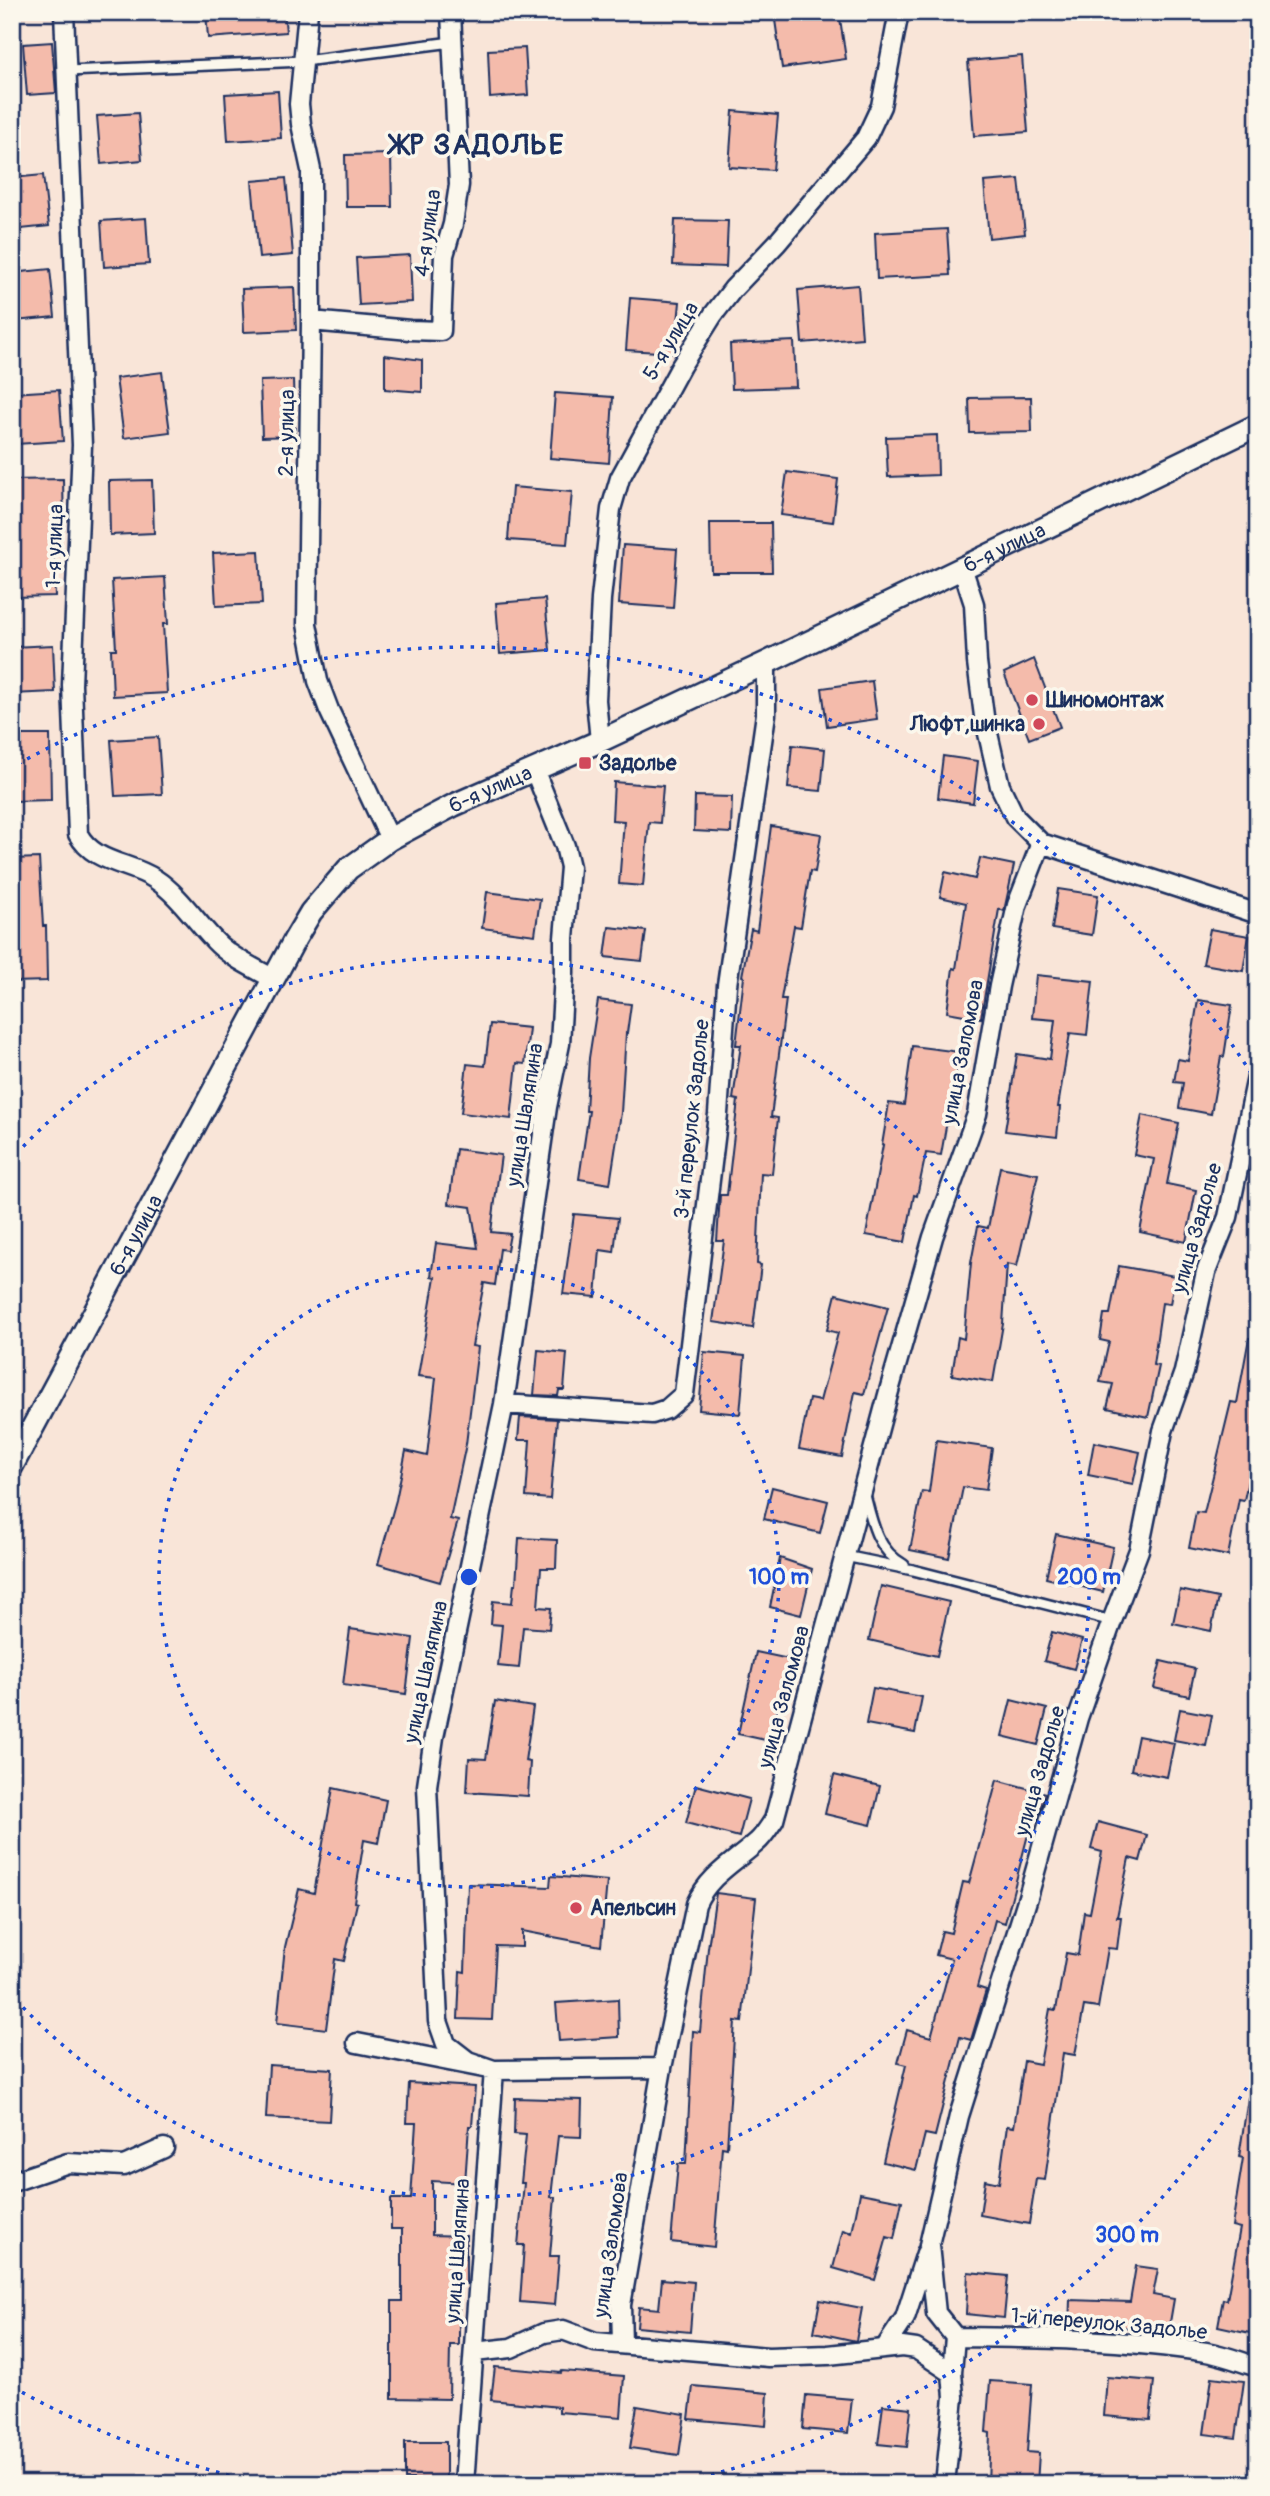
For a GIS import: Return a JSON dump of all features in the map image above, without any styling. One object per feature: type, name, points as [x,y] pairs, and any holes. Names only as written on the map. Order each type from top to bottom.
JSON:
[{"type":"street","name":"1-я улица","points":[[64,12],[82,445],[72,685],[78,834],[83,844],[97,856],[154,878],[179,899],[220,946],[274,979]]},
{"type":"street","name":"2-я улица","points":[[308,12],[299,104],[300,124],[311,170],[312,321],[307,624],[312,656],[329,710],[390,839]]},
{"type":"street","name":"4-я улица","points":[[312,321],[441,331],[444,255],[453,224],[459,185],[451,12]]},
{"type":"street","name":"5-я улица","points":[[600,741],[596,700],[601,599],[611,509],[620,478],[681,366],[713,315],[866,138],[881,106],[899,12]]},
{"type":"street","name":"6-я улица","points":[[12,1466],[311,912],[348,869],[390,839],[454,805],[600,741],[766,663],[1258,425]]},
{"type":"street","points":[[962,567],[974,604],[977,662],[984,716],[1000,786],[1016,817],[1041,843],[1258,914]]},
{"type":"street","name":"3-й переулок Задолье","points":[[504,1404],[652,1414],[667,1409],[684,1394],[718,1114],[727,985],[766,714],[766,663]]},
{"type":"street","name":"улица Шаляпина","points":[[464,2484],[494,2070],[468,2061],[446,2044],[438,2021],[427,1786],[504,1404],[547,1107],[561,1044],[569,867],[565,846],[534,769]]},
{"type":"street","name":"улица Заломова","points":[[622,2343],[621,2305],[662,2068],[696,1904],[703,1889],[714,1876],[760,1840],[775,1820],[863,1486],[933,1237],[977,1114],[999,986],[1017,905],[1041,843]]},
{"type":"street","name":"улица Задолье","points":[[955,2337],[936,2313],[929,2245],[959,2116],[1028,1897],[1078,1718],[1139,1550],[1163,1432],[1184,1372],[1206,1272],[1228,1217],[1258,1072]]},
{"type":"street","points":[[357,2043],[494,2070],[662,2068]]},
{"type":"street","points":[[12,2182],[68,2163],[124,2166],[164,2148]]},
{"type":"street","points":[[885,2348],[905,2318],[929,2245]]},
{"type":"street","points":[[474,2352],[511,2348],[544,2333],[562,2330],[594,2342],[768,2357],[828,2356],[885,2348],[916,2349],[952,2373]]},
{"type":"street","points":[[945,2484],[954,2397],[952,2373],[955,2337]]},
{"type":"street","name":"1-й переулок Задолье","points":[[955,2337],[1027,2338],[1136,2345],[1208,2353],[1258,2367]]},
{"type":"lane","points":[[66,71],[304,61],[452,41]]},
{"type":"lane","points":[[863,1486],[873,1526],[880,1541],[891,1558],[913,1570]]},
{"type":"lane","points":[[845,1556],[913,1570],[1112,1621]]},
{"type":"building","points":[[206,12],[284,12],[286,32],[208,38]]},
{"type":"building","points":[[839,12],[846,59],[782,68],[775,20]]},
{"type":"building","points":[[52,42],[56,93],[27,95],[23,44]]},
{"type":"building","points":[[525,48],[528,95],[490,98],[488,50]]},
{"type":"building","points":[[1022,56],[1028,132],[974,136],[968,61]]},
{"type":"building","points":[[278,91],[281,138],[228,141],[225,94]]},
{"type":"building","points":[[733,111],[778,115],[773,170],[729,167]]},
{"type":"building","points":[[138,113],[142,160],[101,164],[97,116]]},
{"type":"building","points":[[391,154],[392,207],[346,207],[345,155]]},
{"type":"building","points":[[43,175],[49,226],[12,230],[12,178]]},
{"type":"building","points":[[286,178],[293,255],[259,258],[252,181]]},
{"type":"building","points":[[1019,179],[1025,234],[989,238],[984,182]]},
{"type":"building","points":[[146,218],[149,264],[104,267],[101,221]]},
{"type":"building","points":[[675,220],[728,221],[726,267],[673,265]]},
{"type":"building","points":[[947,229],[950,275],[877,279],[875,233]]},
{"type":"building","points":[[410,255],[412,302],[359,305],[356,258]]},
{"type":"building","points":[[50,269],[55,317],[15,321],[12,273]]},
{"type":"building","points":[[858,285],[862,338],[802,343],[798,290]]},
{"type":"building","points":[[294,287],[296,330],[244,332],[242,289]]},
{"type":"building","points":[[630,298],[680,302],[675,353],[626,350]]},
{"type":"building","points":[[794,341],[796,387],[732,389],[730,344]]},
{"type":"building","points":[[385,355],[422,360],[422,392],[385,389]]},
{"type":"building","points":[[162,372],[170,432],[124,438],[116,378]]},
{"type":"building","points":[[293,380],[295,436],[262,437],[260,381]]},
{"type":"building","points":[[59,390],[63,441],[16,444],[12,393]]},
{"type":"building","points":[[555,393],[613,397],[609,463],[550,458]]},
{"type":"building","points":[[1031,397],[1032,432],[970,433],[969,398]]},
{"type":"building","points":[[937,435],[938,475],[888,477],[886,437]]},
{"type":"building","points":[[787,472],[838,479],[833,522],[781,515]]},
{"type":"building","points":[[63,479],[64,529],[53,530],[55,596],[12,597],[12,480]]},
{"type":"building","points":[[152,480],[154,533],[110,535],[109,481]]},
{"type":"building","points":[[512,487],[572,492],[567,544],[508,540]]},
{"type":"building","points":[[710,523],[771,523],[772,572],[711,572]]},
{"type":"building","points":[[623,545],[677,549],[673,608],[619,604]]},
{"type":"building","points":[[259,551],[262,604],[216,606],[213,553]]},
{"type":"building","points":[[165,577],[168,624],[163,624],[167,693],[113,696],[111,649],[116,649],[112,580]]},
{"type":"building","points":[[545,599],[550,650],[500,654],[496,603]]},
{"type":"building","points":[[53,645],[55,692],[12,694],[12,647]]},
{"type":"building","name":"Шиномонтаж","points":[[1034,659],[1060,727],[1029,739],[1004,673]]},
{"type":"building","points":[[872,681],[877,719],[827,726],[822,688]]},
{"type":"building","points":[[12,735],[50,735],[51,800],[12,801]]},
{"type":"building","points":[[158,737],[162,794],[115,796],[111,740]]},
{"type":"building","points":[[792,745],[825,749],[821,791],[788,788]]},
{"type":"building","points":[[943,756],[978,761],[973,803],[938,798]]},
{"type":"building","points":[[614,782],[663,786],[660,823],[649,822],[643,886],[619,884],[624,821],[612,820]]},
{"type":"building","points":[[695,796],[732,797],[731,833],[694,831]]},
{"type":"building","points":[[771,826],[821,834],[815,872],[810,871],[801,927],[794,926],[781,999],[786,999],[771,1117],[778,1118],[772,1174],[761,1173],[757,1264],[761,1265],[753,1328],[713,1322],[724,1241],[717,1241],[720,1195],[727,1195],[738,1100],[733,1099],[741,1045],[736,1045],[742,976],[751,929],[757,931]]},
{"type":"building","points":[[39,858],[43,926],[46,926],[47,981],[12,982],[12,859]]},
{"type":"building","points":[[980,858],[1014,865],[1004,911],[999,909],[981,1018],[947,1012],[966,903],[940,897],[945,872],[975,879]]},
{"type":"building","points":[[1058,889],[1098,895],[1092,935],[1052,929]]},
{"type":"building","points":[[487,892],[540,899],[535,935],[482,928]]},
{"type":"building","points":[[609,927],[646,931],[642,961],[605,957]]},
{"type":"building","points":[[1210,929],[1249,936],[1243,971],[1203,964]]},
{"type":"building","points":[[1036,975],[1093,981],[1087,1035],[1070,1033],[1058,1107],[1057,1137],[1005,1131],[1017,1054],[1050,1059],[1055,1020],[1032,1018]]},
{"type":"building","points":[[598,1000],[631,1004],[626,1033],[621,1113],[610,1184],[579,1179],[589,1111],[586,1111],[589,1058]]},
{"type":"building","points":[[1198,1000],[1232,1005],[1211,1114],[1179,1108],[1183,1083],[1174,1082],[1178,1059],[1188,1061]]},
{"type":"building","points":[[490,1024],[529,1028],[525,1064],[517,1063],[511,1119],[461,1113],[467,1064],[485,1066]]},
{"type":"building","points":[[912,1046],[960,1052],[941,1155],[926,1153],[905,1242],[866,1235],[889,1103],[904,1105]]},
{"type":"building","points":[[1142,1115],[1179,1123],[1167,1184],[1196,1190],[1186,1242],[1140,1232],[1154,1159],[1134,1155]]},
{"type":"building","points":[[456,1149],[501,1155],[491,1232],[510,1234],[507,1250],[500,1249],[495,1285],[484,1283],[472,1346],[478,1347],[466,1444],[450,1519],[458,1521],[440,1582],[378,1564],[406,1451],[427,1456],[436,1378],[418,1376],[435,1277],[431,1276],[436,1243],[478,1248],[471,1207],[449,1204]]},
{"type":"building","points":[[1000,1167],[1038,1174],[1017,1266],[1007,1264],[1003,1324],[993,1382],[952,1375],[958,1337],[964,1339],[971,1263],[978,1226],[988,1228]]},
{"type":"building","points":[[574,1214],[618,1218],[614,1252],[600,1250],[596,1297],[563,1294]]},
{"type":"building","points":[[1119,1266],[1175,1276],[1170,1304],[1162,1303],[1153,1365],[1159,1366],[1148,1417],[1107,1408],[1113,1384],[1100,1382],[1109,1342],[1100,1340],[1104,1314],[1110,1314]]},
{"type":"building","points":[[836,1294],[888,1307],[864,1394],[855,1392],[842,1457],[799,1449],[809,1399],[820,1401],[838,1333],[827,1330]]},
{"type":"building","points":[[1249,1338],[1258,1338],[1258,1432],[1244,1500],[1239,1499],[1228,1556],[1189,1548],[1196,1512],[1204,1513],[1231,1402],[1237,1403]]},
{"type":"building","points":[[538,1350],[567,1353],[564,1390],[559,1390],[558,1396],[534,1395]]},
{"type":"building","points":[[704,1352],[745,1356],[740,1414],[699,1410]]},
{"type":"building","points":[[520,1417],[557,1419],[550,1499],[526,1497],[530,1440],[518,1440]]},
{"type":"building","points":[[936,1440],[992,1448],[986,1490],[963,1487],[949,1558],[910,1550],[922,1491],[929,1492]]},
{"type":"building","points":[[1094,1442],[1140,1452],[1133,1484],[1088,1475]]},
{"type":"building","points":[[772,1487],[828,1501],[820,1533],[764,1519]]},
{"type":"building","points":[[1056,1534],[1113,1547],[1103,1592],[1046,1578]]},
{"type":"building","points":[[519,1538],[557,1540],[556,1568],[541,1568],[538,1607],[551,1608],[549,1629],[523,1627],[519,1668],[498,1666],[502,1625],[491,1624],[493,1601],[512,1603]]},
{"type":"building","points":[[780,1558],[812,1569],[801,1615],[770,1607]]},
{"type":"building","points":[[881,1586],[949,1602],[937,1656],[869,1640]]},
{"type":"building","points":[[1180,1590],[1218,1598],[1211,1631],[1173,1623]]},
{"type":"building","points":[[350,1629],[413,1638],[406,1694],[343,1685]]},
{"type":"building","points":[[1052,1632],[1082,1640],[1074,1669],[1044,1661]]},
{"type":"building","points":[[756,1652],[789,1659],[770,1741],[738,1734]]},
{"type":"building","points":[[1161,1661],[1195,1669],[1189,1696],[1154,1688]]},
{"type":"building","points":[[873,1688],[922,1697],[915,1733],[866,1724]]},
{"type":"building","points":[[1011,1700],[1047,1709],[1038,1745],[1002,1736]]},
{"type":"building","points":[[495,1701],[533,1707],[525,1761],[530,1762],[528,1796],[467,1792],[469,1758],[486,1759]]},
{"type":"building","points":[[1180,1709],[1212,1715],[1206,1746],[1174,1740]]},
{"type":"building","points":[[1138,1736],[1174,1743],[1167,1777],[1131,1770]]},
{"type":"building","points":[[834,1775],[880,1786],[871,1825],[825,1814]]},
{"type":"building","points":[[997,1780],[1045,1793],[1037,1821],[1032,1819],[1005,1923],[995,1920],[977,1987],[986,1990],[971,2040],[960,2037],[935,2136],[925,2134],[916,2170],[883,2162],[906,2065],[898,2063],[907,2030],[931,2037],[952,1959],[936,1955],[942,1931],[951,1933],[963,1882],[969,1883]]},
{"type":"building","points":[[696,1785],[749,1799],[739,1837],[686,1823]]},
{"type":"building","points":[[333,1788],[386,1800],[378,1843],[364,1840],[354,1902],[357,1903],[344,1961],[335,1959],[326,2029],[277,2023],[285,1947],[299,1889],[314,1893]]},
{"type":"building","points":[[1098,1822],[1147,1835],[1140,1861],[1129,1858],[1117,1917],[1121,1917],[1117,1949],[1108,1948],[1098,2008],[1084,2006],[1075,2055],[1063,2053],[1045,2180],[1036,2179],[1029,2224],[980,2215],[985,2180],[999,2183],[1007,2126],[1014,2127],[1024,2061],[1040,2064],[1050,2009],[1056,2010],[1066,1953],[1078,1955],[1084,1912],[1090,1913],[1102,1852],[1091,1849]]},
{"type":"building","points":[[551,1876],[607,1881],[601,1946],[522,1931],[522,1947],[496,1946],[492,2020],[458,2019],[460,1971],[465,1972],[468,1884],[550,1887]]},
{"type":"building","points":[[716,1893],[756,1898],[742,2022],[735,2021],[727,2148],[722,2147],[714,2247],[671,2242],[678,2164],[686,2164],[693,2031],[700,2032]]},
{"type":"building","points":[[618,1999],[619,2037],[559,2041],[556,2003]]},
{"type":"building","points":[[269,2065],[332,2069],[329,2121],[266,2118]]},
{"type":"building","points":[[409,2083],[475,2087],[465,2183],[432,2181],[432,2235],[466,2236],[466,2284],[459,2284],[459,2345],[450,2345],[449,2399],[392,2398],[392,2301],[402,2301],[402,2229],[391,2229],[391,2199],[411,2199],[416,2123],[407,2123]]},
{"type":"building","points":[[515,2098],[582,2100],[581,2137],[558,2136],[551,2197],[555,2197],[550,2256],[559,2256],[555,2305],[520,2302],[524,2245],[518,2245],[526,2135],[514,2134]]},
{"type":"building","points":[[1248,2098],[1258,2099],[1258,2294],[1250,2333],[1218,2326],[1223,2299],[1227,2300],[1240,2228],[1232,2226],[1243,2158],[1239,2157]]},
{"type":"building","points":[[860,2193],[902,2201],[894,2239],[887,2237],[875,2280],[833,2268],[843,2230],[852,2233]]},
{"type":"building","points":[[1136,2266],[1158,2269],[1153,2295],[1174,2299],[1168,2334],[1119,2326],[1119,2331],[1069,2328],[1070,2300],[1130,2302]]},
{"type":"building","points":[[968,2272],[1008,2276],[1004,2318],[966,2314]]},
{"type":"building","points":[[662,2279],[694,2282],[690,2332],[637,2327],[639,2307],[659,2309]]},
{"type":"building","points":[[820,2300],[862,2308],[856,2341],[814,2332]]},
{"type":"building","points":[[495,2367],[624,2376],[621,2417],[559,2412],[559,2407],[491,2400]]},
{"type":"building","points":[[1107,2377],[1154,2381],[1150,2420],[1104,2416]]},
{"type":"building","points":[[1212,2377],[1244,2381],[1236,2438],[1204,2434]]},
{"type":"building","points":[[990,2381],[1032,2384],[1027,2452],[1039,2453],[1037,2484],[988,2484],[990,2433],[986,2432]]},
{"type":"building","points":[[693,2386],[768,2393],[766,2426],[689,2419]]},
{"type":"building","points":[[806,2395],[852,2399],[848,2433],[803,2429]]},
{"type":"building","points":[[883,2405],[911,2408],[907,2447],[878,2444]]},
{"type":"building","points":[[637,2406],[685,2414],[679,2455],[630,2448]]},
{"type":"building","points":[[405,2442],[446,2442],[446,2479],[405,2479]]},
{"type":"place","name":"Шиномонтаж","points":[[1032,700]]},
{"type":"place","name":"Люфт,шинка","points":[[1039,724]]},
{"type":"place","name":"Задолье","points":[[585,763]]},
{"type":"place","name":"Апельсин","points":[[576,1908]]},
{"type":"district","name":"ЖР ЗАДОЛЬЕ","points":[[478,145]]}]
